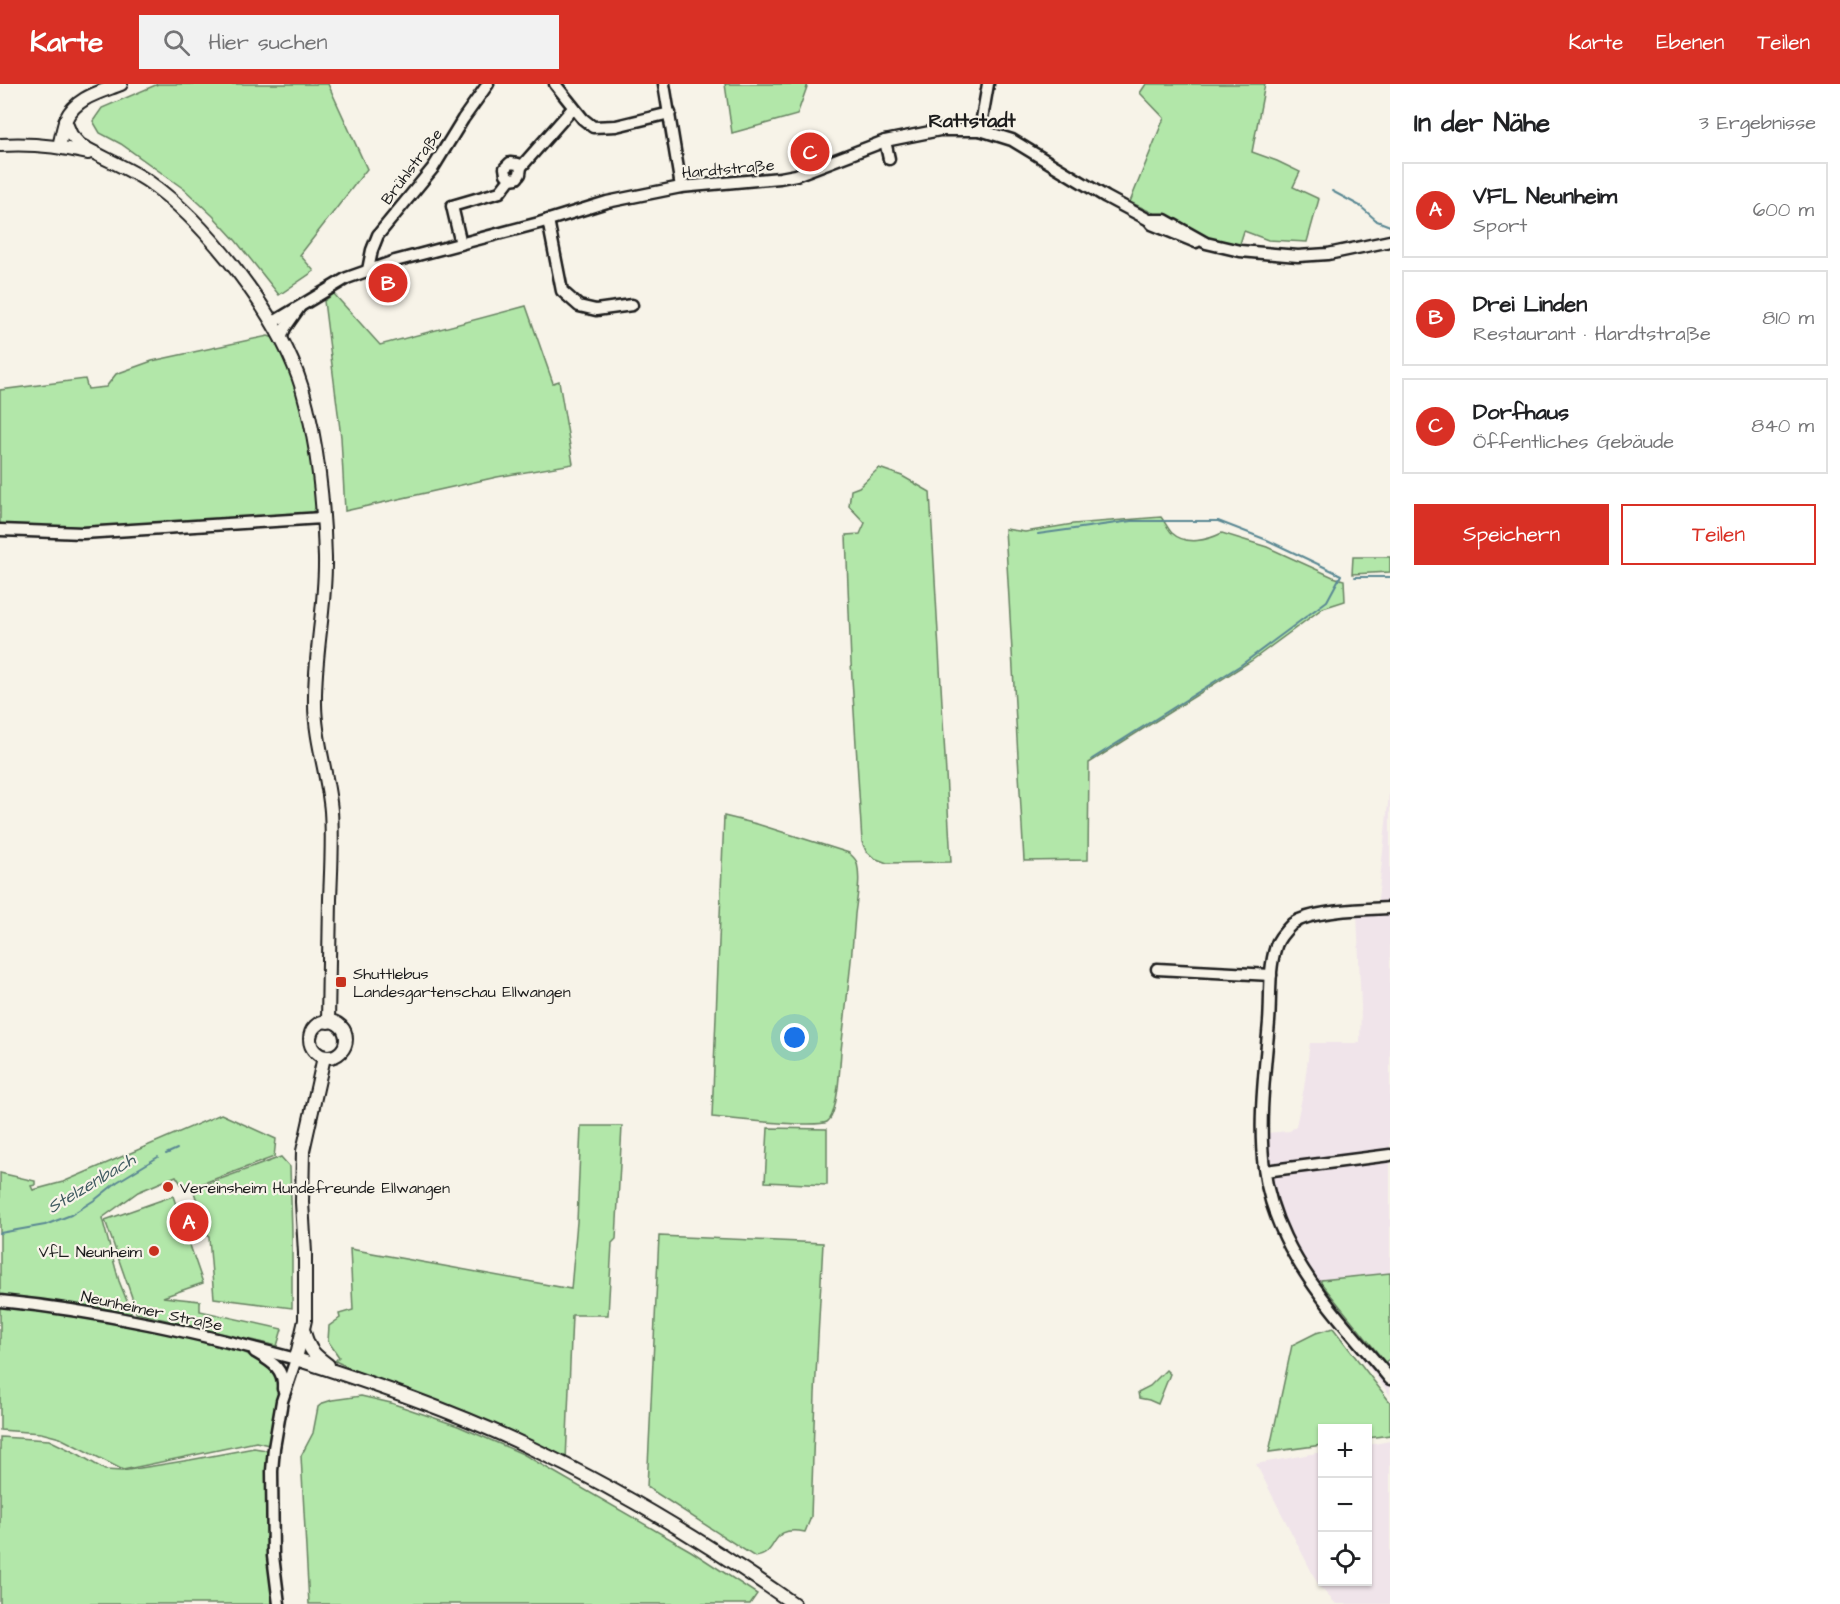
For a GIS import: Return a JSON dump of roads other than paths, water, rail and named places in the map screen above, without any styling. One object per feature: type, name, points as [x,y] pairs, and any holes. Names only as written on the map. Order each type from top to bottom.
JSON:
[{"type":"main road","points":[[58,147],[65,121],[70,111],[78,103],[122,84]]},
{"type":"main road","points":[[65,121],[71,135],[80,144],[148,182],[195,223],[231,263],[272,323],[289,354],[301,385],[310,418],[318,468],[325,557],[324,601],[314,707],[328,785],[332,838],[328,1022]]},
{"type":"main road","points":[[0,145],[29,144],[58,147],[98,156]]},
{"type":"main road","points":[[328,1022],[340,1027],[346,1039],[340,1052],[333,1057],[324,1057],[313,1050],[310,1038],[317,1025],[328,1022]]},
{"type":"main road","points":[[324,1057],[303,1151],[304,1329],[307,1344],[314,1355],[338,1373]]},
{"type":"main road","points":[[304,1329],[296,1359],[440,1408],[530,1447],[666,1520],[794,1604]]},
{"type":"street","name":"Brühlstraße","points":[[368,270],[378,235],[432,168],[488,84]]},
{"type":"street","points":[[664,84],[681,187]]},
{"type":"street","points":[[980,130],[988,84]]},
{"type":"street","points":[[559,85],[573,108],[593,127],[616,126],[669,113]]},
{"type":"street","points":[[461,244],[452,206],[500,192],[510,179],[517,178],[521,167],[573,108]]},
{"type":"street","name":"Hardtstraße","points":[[272,323],[346,278],[368,270],[607,202],[681,187],[796,175],[885,141],[940,130],[980,130],[1012,140],[1106,197],[1149,220],[1154,218],[1165,220],[1204,242],[1240,251],[1298,256],[1328,254],[1389,242]]},
{"type":"street","points":[[885,141],[889,159]]},
{"type":"street","points":[[548,220],[562,291],[579,306],[596,310],[632,305]]},
{"type":"street","points":[[281,339],[285,328],[301,305]]},
{"type":"street","points":[[0,530],[83,533],[322,518]]},
{"type":"street","points":[[1390,908],[1307,917],[1293,924],[1276,943],[1263,1073],[1262,1136],[1264,1171],[1278,1221],[1286,1239],[1308,1278],[1390,1379]]},
{"type":"street","points":[[1157,969],[1271,975]]},
{"type":"street","points":[[1264,1171],[1390,1155]]},
{"type":"street","name":"Neunheimer Straße","points":[[0,1301],[92,1312],[170,1327],[296,1359]]},
{"type":"street","points":[[244,1346],[276,1366],[284,1382],[272,1471],[273,1556],[279,1604]]},
{"type":"street","points":[[282,1401],[296,1359]]},
{"type":"waterway","points":[[1332,191],[1360,206],[1377,221],[1390,226]]},
{"type":"waterway","points":[[1038,534],[1131,521],[1218,521],[1267,540],[1341,575],[1327,601],[1241,665],[1092,759]]},
{"type":"waterway","points":[[1355,577],[1390,577]]},
{"type":"waterway","name":"Stelzenbach","points":[[166,1154],[177,1149]]},
{"type":"waterway","name":"Stelzenbach","points":[[0,1233],[45,1225],[71,1215],[117,1182],[158,1157]]},
{"type":"place","name":"Dorfhaus","points":[[810,152]]},
{"type":"place","name":"Drei Linden","points":[[388,283]]},
{"type":"place","name":"Shuttlebus Landesgartenschau Ellwangen","points":[[341,982]]},
{"type":"place","name":"Vereinsheim Hundefreunde Ellwangen","points":[[168,1187]]},
{"type":"place","name":"VFL Neunheim","points":[[189,1222]]},
{"type":"place","name":"VfL Neunheim","points":[[154,1251]]},
{"type":"district","name":"Rattstadt","points":[[972,120]]}]
